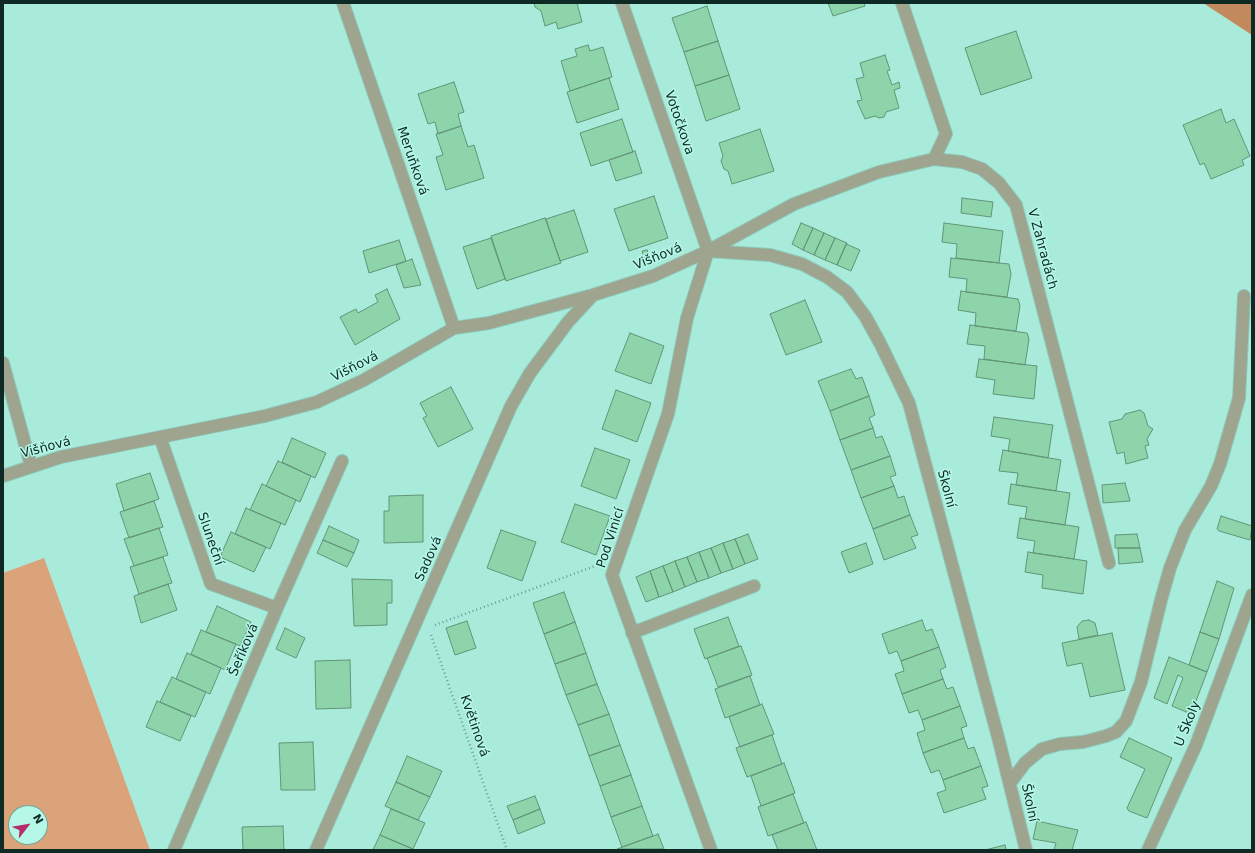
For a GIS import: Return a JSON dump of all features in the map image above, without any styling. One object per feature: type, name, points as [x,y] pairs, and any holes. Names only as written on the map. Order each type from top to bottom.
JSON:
[{"type":"street","name":"Meruňková","points":[[343,3],[454,328]]},
{"type":"street","name":"Votočkova","points":[[622,3],[708,251]]},
{"type":"street","points":[[902,3],[946,134],[934,159]]},
{"type":"street","name":"V Zahradách","points":[[708,251],[794,204],[879,172],[934,159],[962,162],[982,169],[999,183],[1016,205],[1109,563]]},
{"type":"street","name":"Višňová","points":[[3,476],[61,457],[265,416],[317,402],[364,380],[454,328],[489,323],[593,295],[653,276],[708,251]]},
{"type":"street","name":"Pod Vinicí","points":[[708,251],[687,318],[668,414],[612,576],[711,850]]},
{"type":"street","name":"Školní","points":[[708,251],[770,255],[802,264],[827,277],[846,292],[865,316],[897,376],[909,403],[1010,783],[1026,850]]},
{"type":"street","name":"Sadová","points":[[316,850],[511,406],[530,373],[568,322],[593,295]]},
{"type":"street","points":[[1010,783],[1025,763],[1042,748],[1060,744],[1083,742],[1106,736],[1116,732],[1126,721],[1142,682],[1160,600],[1170,568],[1185,530],[1211,486],[1220,464],[1239,398],[1244,296]]},
{"type":"street","points":[[3,363],[31,466]]},
{"type":"street","name":"Sluneční","points":[[160,437],[211,584],[277,608]]},
{"type":"street","name":"Šeříková","points":[[174,850],[277,608],[342,462]]},
{"type":"street","points":[[632,633],[754,586]]},
{"type":"street","name":"U Školy","points":[[1148,850],[1196,745],[1250,601]]},
{"type":"path","name":"Květinová","points":[[507,850],[429,628],[618,558]]},
{"type":"shaded area","points":[[1203,3],[1252,3],[1252,35]]},
{"type":"shaded area","points":[[44,558],[150,850],[3,850],[3,573]]},
{"type":"building","points":[[534,3],[577,3],[582,22],[558,29],[556,22],[545,26],[541,11],[535,7]]},
{"type":"building","points":[[828,3],[864,3],[865,6],[833,16]]},
{"type":"building","points":[[707,6],[718,41],[684,52],[672,18]]},
{"type":"building","points":[[1016,31],[1032,78],[981,95],[965,48]]},
{"type":"building","points":[[718,41],[729,75],[695,86],[684,52]]},
{"type":"building","points":[[588,45],[590,51],[603,47],[612,77],[570,91],[561,61],[577,56],[575,49]]},
{"type":"building","points":[[885,55],[890,70],[887,71],[892,85],[899,82],[900,88],[894,90],[899,108],[886,112],[884,117],[879,118],[875,116],[865,119],[857,101],[862,100],[856,79],[864,77],[860,63]]},
{"type":"building","points":[[729,75],[740,109],[706,121],[695,86]]},
{"type":"building","points":[[609,78],[619,109],[577,123],[567,92]]},
{"type":"building","points":[[454,82],[464,112],[458,114],[461,126],[438,134],[435,122],[428,124],[418,94]]},
{"type":"building","points":[[1221,109],[1226,123],[1234,119],[1250,156],[1242,160],[1244,165],[1211,179],[1204,163],[1200,165],[1183,125]]},
{"type":"building","points":[[622,119],[633,152],[591,166],[580,133]]},
{"type":"building","points":[[461,126],[468,147],[474,145],[484,178],[446,190],[436,157],[443,155],[436,134]]},
{"type":"building","points":[[760,129],[774,171],[732,184],[728,171],[724,169],[721,161],[723,156],[719,143]]},
{"type":"building","points":[[635,151],[642,173],[616,181],[609,160]]},
{"type":"building","points":[[654,196],[668,238],[629,251],[614,209]]},
{"type":"building","points":[[962,198],[993,202],[991,217],[961,213]]},
{"type":"building","points":[[574,210],[588,252],[560,261],[546,219]]},
{"type":"building","points":[[545,218],[561,263],[506,281],[491,236]]},
{"type":"building","points":[[801,223],[813,228],[803,250],[792,244]]},
{"type":"building","points":[[944,223],[1003,231],[999,263],[956,258],[957,244],[942,242]]},
{"type":"building","points":[[813,228],[824,233],[814,255],[803,250]]},
{"type":"building","points":[[824,233],[835,238],[825,260],[814,255]]},
{"type":"building","points":[[491,238],[505,279],[477,289],[463,247]]},
{"type":"building","points":[[835,238],[847,243],[837,265],[825,260]]},
{"type":"building","points":[[399,240],[406,261],[369,273],[363,251]]},
{"type":"building","points":[[846,244],[860,250],[851,271],[837,265]]},
{"type":"building","points":[[647,250],[651,262],[646,264],[642,251]]},
{"type":"building","points":[[951,258],[1009,264],[1011,274],[1007,297],[966,292],[967,279],[949,277]]},
{"type":"building","points":[[412,259],[421,285],[404,288],[396,265]]},
{"type":"building","points":[[387,289],[400,319],[355,345],[340,317],[356,309],[358,313],[378,302],[375,295]]},
{"type":"building","points":[[961,291],[1018,299],[1020,306],[1016,331],[975,326],[976,313],[958,310]]},
{"type":"building","points":[[805,300],[822,342],[786,355],[770,314]]},
{"type":"building","points":[[970,325],[1027,333],[1029,339],[1025,365],[984,359],[985,346],[967,344]]},
{"type":"building","points":[[630,333],[664,346],[651,384],[615,371]]},
{"type":"building","points":[[979,359],[1037,366],[1034,399],[993,394],[995,380],[976,377]]},
{"type":"building","points":[[851,369],[856,379],[862,377],[869,396],[830,411],[818,381]]},
{"type":"building","points":[[451,387],[473,429],[438,447],[423,418],[427,416],[420,403]]},
{"type":"building","points":[[616,390],[651,403],[637,442],[602,429]]},
{"type":"building","points":[[869,396],[875,415],[869,418],[873,428],[840,440],[830,411]]},
{"type":"building","points":[[1140,410],[1144,413],[1148,426],[1153,429],[1147,439],[1149,445],[1145,446],[1148,458],[1126,464],[1124,452],[1117,454],[1109,422],[1122,419],[1125,414]]},
{"type":"building","points":[[994,417],[1053,425],[1048,458],[1008,451],[1010,439],[991,436]]},
{"type":"building","points":[[873,428],[876,438],[882,436],[890,456],[851,470],[840,440]]},
{"type":"building","points":[[292,438],[326,453],[315,478],[282,462]]},
{"type":"building","points":[[595,448],[630,460],[616,499],[581,486]]},
{"type":"building","points":[[1003,450],[1061,460],[1056,491],[1016,485],[1018,473],[999,471]]},
{"type":"building","points":[[890,456],[896,475],[890,477],[894,486],[861,498],[851,470]]},
{"type":"building","points":[[278,461],[311,476],[300,502],[266,486]]},
{"type":"building","points":[[150,473],[159,499],[124,511],[116,484]]},
{"type":"building","points":[[1125,483],[1130,501],[1103,503],[1102,485]]},
{"type":"building","points":[[262,484],[296,500],[285,525],[250,510]]},
{"type":"building","points":[[1011,484],[1070,493],[1065,525],[1025,519],[1027,507],[1008,504]]},
{"type":"building","points":[[894,486],[898,498],[904,496],[910,515],[873,529],[861,498]]},
{"type":"building","points":[[423,495],[423,542],[384,543],[384,511],[389,511],[389,496]]},
{"type":"building","points":[[154,501],[163,527],[129,538],[120,512]]},
{"type":"building","points":[[575,504],[610,516],[596,555],[561,542]]},
{"type":"building","points":[[246,508],[281,523],[270,549],[235,534]]},
{"type":"building","points":[[910,515],[918,535],[911,537],[916,548],[884,560],[873,529]]},
{"type":"building","points":[[1221,516],[1252,526],[1250,540],[1219,531],[1217,529]]},
{"type":"building","points":[[1020,518],[1079,527],[1074,559],[1033,553],[1035,541],[1017,538]]},
{"type":"building","points":[[329,526],[359,540],[354,553],[323,540]]},
{"type":"building","points":[[159,528],[168,555],[134,566],[124,539]]},
{"type":"building","points":[[501,530],[536,542],[522,581],[487,568]]},
{"type":"building","points":[[231,532],[266,547],[254,572],[220,557]]},
{"type":"building","points":[[748,534],[758,559],[745,564],[735,539]]},
{"type":"building","points":[[1137,534],[1140,548],[1115,548],[1115,535]]},
{"type":"building","points":[[735,539],[745,564],[733,569],[723,543]]},
{"type":"building","points":[[323,540],[354,553],[347,567],[317,553]]},
{"type":"building","points":[[723,543],[733,569],[721,573],[711,548]]},
{"type":"building","points":[[866,543],[873,564],[849,573],[841,552]]},
{"type":"building","points":[[711,548],[721,573],[709,578],[699,552]]},
{"type":"building","points":[[1118,548],[1140,548],[1143,562],[1119,564]]},
{"type":"building","points":[[699,552],[709,578],[697,582],[687,557]]},
{"type":"building","points":[[1028,552],[1087,561],[1083,594],[1042,588],[1043,575],[1025,572]]},
{"type":"building","points":[[163,557],[172,583],[139,594],[130,567]]},
{"type":"building","points":[[687,557],[697,582],[685,587],[675,561]]},
{"type":"building","points":[[675,561],[685,587],[673,592],[663,566]]},
{"type":"building","points":[[663,566],[673,592],[659,597],[650,571]]},
{"type":"building","points":[[650,571],[659,597],[646,602],[636,577]]},
{"type":"building","points":[[352,579],[392,580],[392,603],[387,603],[387,625],[354,626]]},
{"type":"building","points":[[1217,581],[1234,588],[1219,639],[1200,632]]},
{"type":"building","points":[[168,584],[177,610],[141,623],[134,596]]},
{"type":"building","points":[[564,592],[575,622],[544,634],[533,603]]},
{"type":"building","points":[[217,606],[251,622],[240,646],[206,632]]},
{"type":"building","points":[[728,617],[739,646],[705,659],[694,629]]},
{"type":"building","points":[[922,620],[926,631],[932,629],[939,647],[901,661],[897,651],[889,654],[882,634]]},
{"type":"building","points":[[1089,620],[1095,623],[1098,635],[1079,639],[1077,627],[1082,621]]},
{"type":"building","points":[[467,621],[476,648],[455,655],[446,628]]},
{"type":"building","points":[[575,622],[586,653],[555,664],[544,634]]},
{"type":"building","points":[[285,628],[305,638],[296,658],[276,649]]},
{"type":"building","points":[[201,630],[236,644],[225,670],[191,654]]},
{"type":"building","points":[[1200,632],[1219,639],[1207,672],[1189,665]]},
{"type":"building","points":[[1112,633],[1125,690],[1090,697],[1082,663],[1067,666],[1062,643]]},
{"type":"building","points":[[741,646],[752,675],[718,687],[707,658]]},
{"type":"building","points":[[939,647],[946,667],[940,670],[943,679],[902,694],[895,674],[904,671],[901,661]]},
{"type":"building","points":[[187,653],[221,668],[210,694],[176,679]]},
{"type":"building","points":[[586,653],[597,684],[566,695],[555,664]]},
{"type":"building","points":[[1169,657],[1207,672],[1191,714],[1172,706],[1183,678],[1178,675],[1167,704],[1154,698]]},
{"type":"building","points":[[350,660],[351,708],[316,709],[315,661]]},
{"type":"building","points":[[750,676],[760,705],[725,718],[715,689]]},
{"type":"building","points":[[172,677],[206,692],[195,717],[160,702]]},
{"type":"building","points":[[943,679],[947,689],[953,687],[960,706],[922,720],[918,710],[909,713],[902,694]]},
{"type":"building","points":[[597,684],[609,714],[578,725],[566,695]]},
{"type":"building","points":[[157,701],[191,716],[180,741],[146,727]]},
{"type":"building","points":[[762,704],[774,734],[740,747],[729,717]]},
{"type":"building","points":[[960,706],[967,726],[961,728],[964,738],[923,753],[917,733],[925,730],[922,720]]},
{"type":"building","points":[[609,714],[620,745],[589,756],[578,725]]},
{"type":"building","points":[[772,735],[782,764],[747,777],[736,748]]},
{"type":"building","points":[[964,738],[968,749],[974,747],[981,766],[943,780],[939,770],[931,773],[923,753]]},
{"type":"building","points":[[1129,738],[1172,758],[1147,818],[1129,811],[1127,808],[1145,769],[1120,757]]},
{"type":"building","points":[[313,742],[315,790],[281,790],[279,743]]},
{"type":"building","points":[[620,745],[631,775],[600,786],[589,756]]},
{"type":"building","points":[[407,756],[442,771],[430,797],[396,782]]},
{"type":"building","points":[[784,763],[795,793],[761,806],[751,776]]},
{"type":"building","points":[[981,766],[988,786],[982,788],[986,799],[944,813],[937,793],[946,790],[943,780]]},
{"type":"building","points":[[631,775],[642,806],[611,817],[600,786]]},
{"type":"building","points":[[396,782],[430,797],[418,820],[385,806]]},
{"type":"building","points":[[793,794],[804,823],[768,836],[758,807]]},
{"type":"building","points":[[535,796],[540,809],[513,820],[507,806]]},
{"type":"building","points":[[642,806],[653,836],[622,847],[611,817]]},
{"type":"building","points":[[391,809],[425,823],[413,849],[380,835]]},
{"type":"building","points":[[540,809],[545,823],[518,834],[513,820]]},
{"type":"building","points":[[1037,821],[1078,830],[1072,850],[1054,850],[1056,843],[1033,839]]},
{"type":"building","points":[[806,822],[817,850],[778,850],[772,835]]},
{"type":"building","points":[[283,826],[284,850],[243,850],[242,827]]},
{"type":"building","points":[[658,834],[664,849],[617,849],[653,836]]},
{"type":"building","points":[[380,835],[413,849],[413,850],[373,850]]},
{"type":"building","points":[[1005,845],[1006,850],[985,850]]}]
